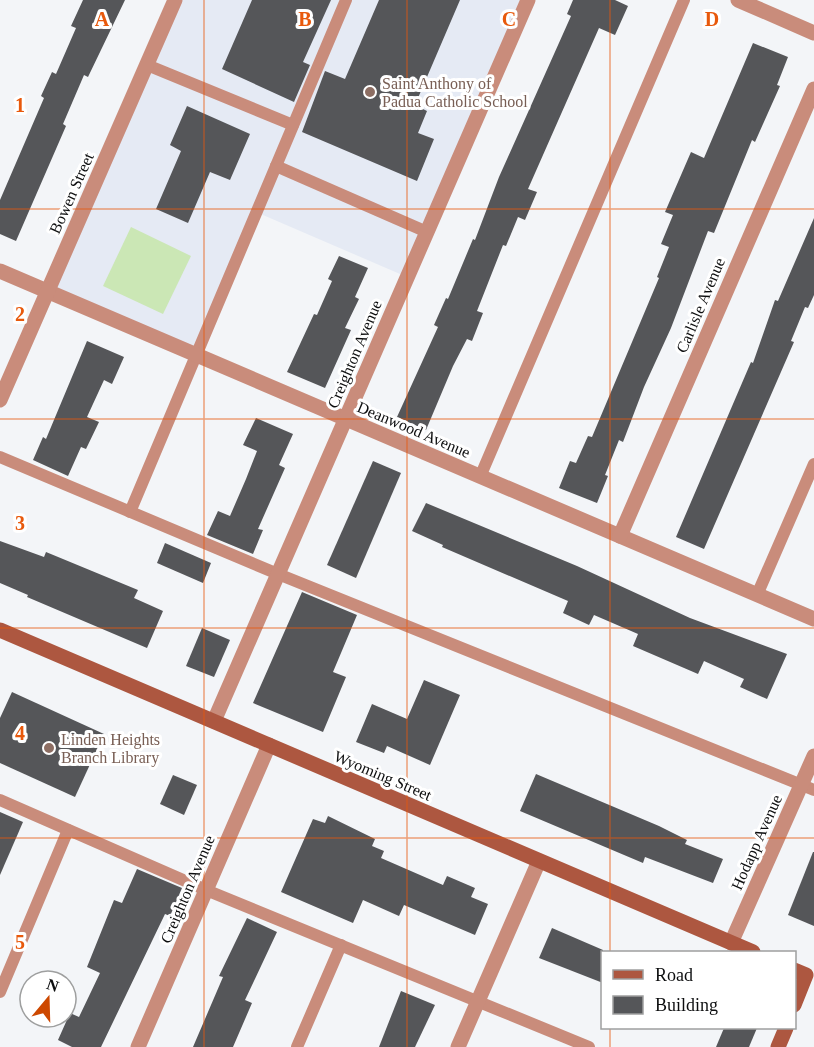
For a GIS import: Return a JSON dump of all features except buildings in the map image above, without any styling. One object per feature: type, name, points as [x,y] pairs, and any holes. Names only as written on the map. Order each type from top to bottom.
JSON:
[{"type":"street","name":"Bowen Street","points":[[0,400],[175,0]]},
{"type":"street","name":"Creighton Avenue","points":[[214,721],[528,0]]},
{"type":"street","points":[[738,0],[814,33]]},
{"type":"street","name":"Carlisle Avenue","points":[[620,536],[814,89]]},
{"type":"street","name":"Deanwood Avenue","points":[[0,271],[814,619]]},
{"type":"street","name":"Wyoming Street","points":[[0,630],[750,951]]},
{"type":"street","name":"Creighton Avenue","points":[[138,1047],[269,745]]},
{"type":"street","name":"Hodapp Avenue","points":[[731,944],[808,788],[814,756]]},
{"type":"street","points":[[458,1047],[539,861]]},
{"type":"street","points":[[796,1002],[805,975]]},
{"type":"street","points":[[778,1047],[786,1029]]},
{"type":"lane","points":[[130,512],[346,0]]},
{"type":"lane","points":[[480,477],[684,0]]},
{"type":"lane","points":[[147,65],[293,125]]},
{"type":"lane","points":[[276,166],[428,232]]},
{"type":"lane","points":[[0,457],[278,574],[808,788]]},
{"type":"lane","points":[[757,595],[814,464]]},
{"type":"lane","points":[[0,800],[206,890],[589,1047]]},
{"type":"lane","points":[[0,992],[68,830]]},
{"type":"lane","points":[[297,1047],[341,945]]},
{"type":"shaded area","points":[[175,0],[528,0],[407,277],[256,212],[195,355],[47,291]]},
{"type":"green space","points":[[131,227],[191,256],[163,314],[103,286]]},
{"type":"place","name":"Saint Anthony of Padua Catholic School","points":[[370,92]]},
{"type":"place","name":"Linden Heights Branch Library","points":[[49,748]]}]
